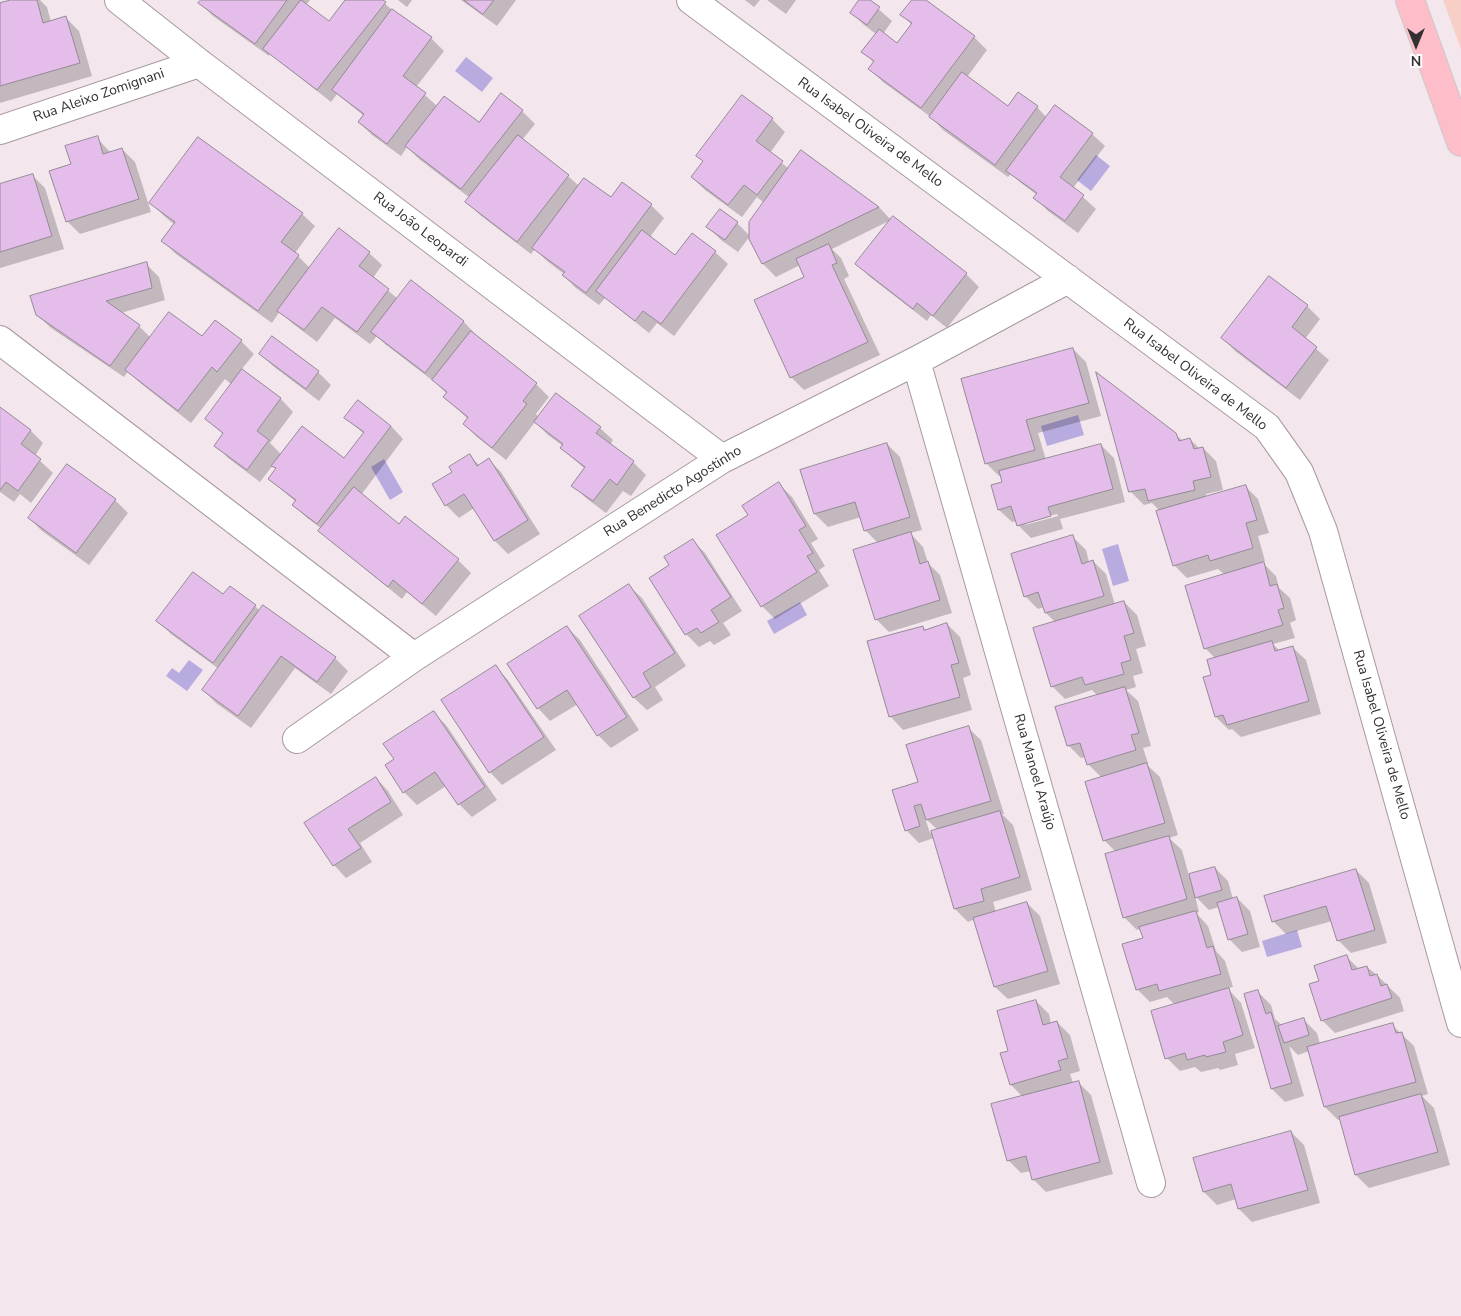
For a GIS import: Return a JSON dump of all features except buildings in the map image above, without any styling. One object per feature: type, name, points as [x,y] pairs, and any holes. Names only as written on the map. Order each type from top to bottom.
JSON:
[{"type":"main road","points":[[1410,0],[1461,142]]},
{"type":"street","name":"Rua João Leopardi","points":[[119,0],[199,63],[722,459]]},
{"type":"street","name":"Rua Isabel Oliveira de Mello","points":[[690,0],[1266,426],[1299,472],[1323,531],[1461,1023]]},
{"type":"street","name":"Rua Aleixo Zomignani","points":[[0,130],[199,63]]},
{"type":"street","name":"Rua Benedicto Agostinho","points":[[297,740],[414,657],[722,459],[916,361],[1068,279]]},
{"type":"street","points":[[0,340],[414,657]]},
{"type":"street","name":"Rua Manoel Araújo","points":[[916,361],[1151,1183]]},
{"type":"shaded area","points":[[1443,0],[1461,0],[1461,49]]},
{"type":"shaded area","points":[[466,57],[493,78],[482,92],[455,71]]},
{"type":"shaded area","points":[[1096,155],[1110,166],[1091,191],[1077,180]]},
{"type":"shaded area","points":[[1078,415],[1084,435],[1047,446],[1041,426]]},
{"type":"shaded area","points":[[384,459],[403,492],[390,500],[371,467]]},
{"type":"shaded area","points":[[1118,544],[1129,581],[1113,586],[1102,549]]},
{"type":"shaded area","points":[[800,602],[807,615],[774,634],[767,621]]},
{"type":"shaded area","points":[[189,660],[203,670],[187,691],[166,676],[172,668],[179,673]]},
{"type":"shaded area","points":[[1297,930],[1302,947],[1267,957],[1262,941]]}]
